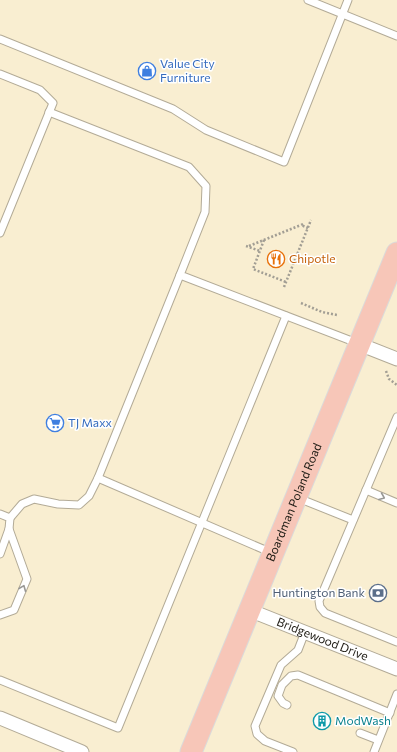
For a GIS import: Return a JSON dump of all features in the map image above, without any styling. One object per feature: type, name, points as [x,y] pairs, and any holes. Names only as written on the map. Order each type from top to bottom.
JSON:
[{"type":"main road","name":"Boardman Poland Road","points":[[191,752],[397,253]]},
{"type":"street","points":[[359,344],[397,359]]},
{"type":"street","name":"Bridgewood Drive","points":[[249,610],[397,669]]},
{"type":"street","points":[[0,718],[76,751]]},
{"type":"lane","points":[[308,0],[397,36]]},
{"type":"lane","points":[[0,39],[173,109],[206,130],[284,162],[348,0]]},
{"type":"lane","points":[[0,74],[40,90],[53,103],[0,233]]},
{"type":"lane","points":[[0,554],[9,529],[10,518],[22,504],[34,499],[58,504],[79,505],[89,496],[98,478],[205,212],[206,186],[189,167],[49,112]]},
{"type":"lane","points":[[180,275],[359,344]]},
{"type":"lane","points":[[0,680],[118,728],[286,316]]},
{"type":"lane","points":[[397,418],[319,601],[320,607],[325,613],[397,642]]},
{"type":"lane","points":[[98,478],[272,553]]},
{"type":"lane","points":[[366,490],[397,503]]},
{"type":"lane","points":[[296,497],[353,520]]},
{"type":"lane","points":[[0,514],[10,518]]},
{"type":"lane","points":[[0,615],[14,610],[27,579],[9,529]]},
{"type":"lane","points":[[293,752],[265,741],[257,734],[255,726],[281,665],[298,650],[305,632]]},
{"type":"lane","points":[[288,705],[283,703],[278,696],[282,685],[291,676],[298,675],[390,713]]},
{"type":"lane","points":[[374,752],[397,694]]},
{"type":"lane","points":[[360,733],[378,740]]},
{"type":"path","points":[[284,287],[311,220]]},
{"type":"path","points":[[260,251],[248,246],[302,224],[308,228]]},
{"type":"path","points":[[264,240],[253,269],[286,282]]},
{"type":"path","points":[[301,303],[322,312],[337,315]]},
{"type":"path","points":[[386,371],[389,379],[397,385]]},
{"type":"shaded area","points":[[0,0],[397,0],[397,752],[0,752]]},
{"type":"place","name":"Value City Furniture","points":[[147,71]]},
{"type":"place","name":"Chipotle","points":[[276,259]]},
{"type":"place","name":"TJ Maxx","points":[[55,423]]},
{"type":"place","name":"Huntington Bank","points":[[378,593]]},
{"type":"place","name":"ModWash","points":[[322,721]]}]
